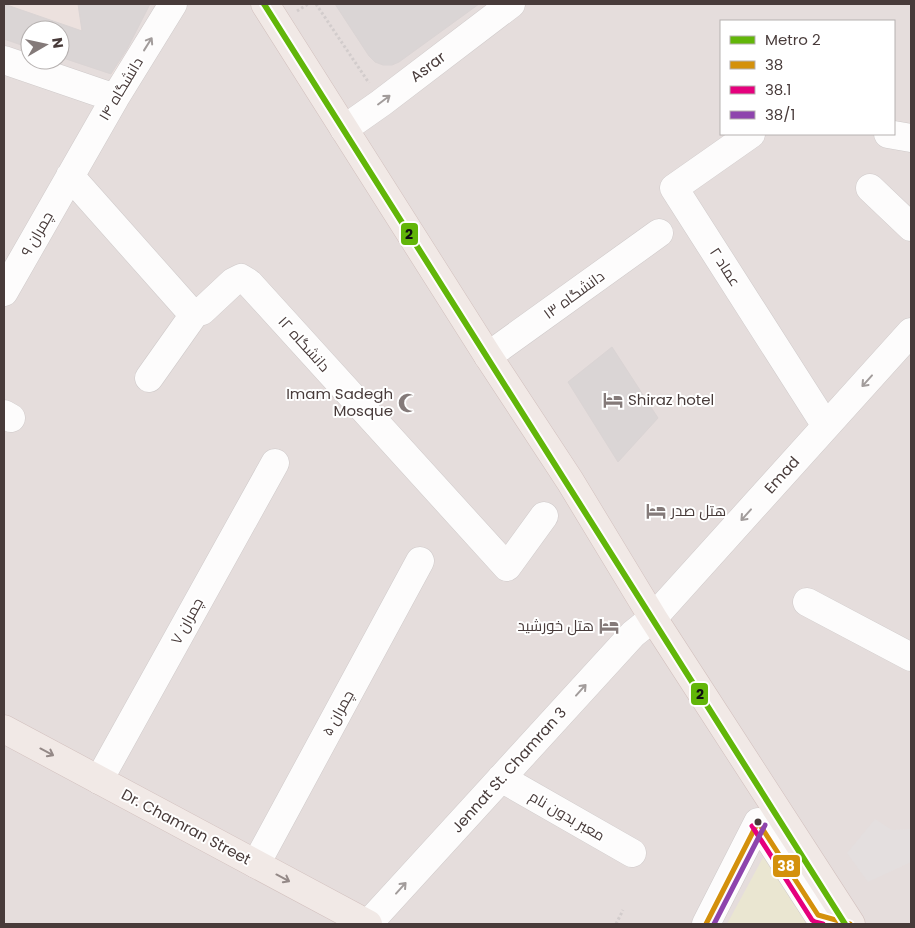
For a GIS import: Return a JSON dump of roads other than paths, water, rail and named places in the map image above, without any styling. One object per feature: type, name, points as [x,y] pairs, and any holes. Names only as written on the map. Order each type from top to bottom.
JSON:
[{"type":"main road","points":[[266,4],[488,356],[570,482],[653,618],[851,924]]},
{"type":"main road","name":"Dr. Chamran Street","points":[[4,729],[368,924]]},
{"type":"street","name":"دانشگاه ۱۴","points":[[70,176],[173,4]]},
{"type":"street","name":"Asrar","points":[[344,129],[511,4]]},
{"type":"street","points":[[4,60],[115,98]]},
{"type":"street","name":"عماد ۲","points":[[750,135],[674,188],[826,426]]},
{"type":"street","points":[[894,135],[911,138]]},
{"type":"street","points":[[70,176],[189,310],[195,313],[149,378]]},
{"type":"street","name":"چمران ۹","points":[[4,292],[70,176]]},
{"type":"street","points":[[870,188],[911,228]]},
{"type":"street","name":"دانشگاه ۱۳","points":[[488,356],[659,233]]},
{"type":"street","name":"دانشگاه ۱۲","points":[[195,313],[202,311],[233,282],[241,278],[249,283],[507,567],[544,516]]},
{"type":"street","name":"Emad","points":[[653,618],[826,426],[906,346]]},
{"type":"street","name":"چمران ۷","points":[[99,780],[275,462]]},
{"type":"street","name":"چمران ۵","points":[[256,864],[420,561]]},
{"type":"street","points":[[807,602],[911,657]]},
{"type":"street","name":"Jennat St. Chamran 3","points":[[368,924],[633,634],[653,618]]},
{"type":"street","name":"معبر بدون نام","points":[[501,778],[632,853]]},
{"type":"street","points":[[706,924],[758,822],[818,915],[851,924]]},
{"type":"metro line","name":"2","points":[[264,4],[845,924]]},
{"type":"place","name":"Shiraz hotel","points":[[613,400]]},
{"type":"place","name":"Imam Sadegh Mosque","points":[[408,403]]},
{"type":"place","name":"هتل صدر","points":[[656,511]]},
{"type":"place","name":"هتل خورشید","points":[[609,626]]}]
